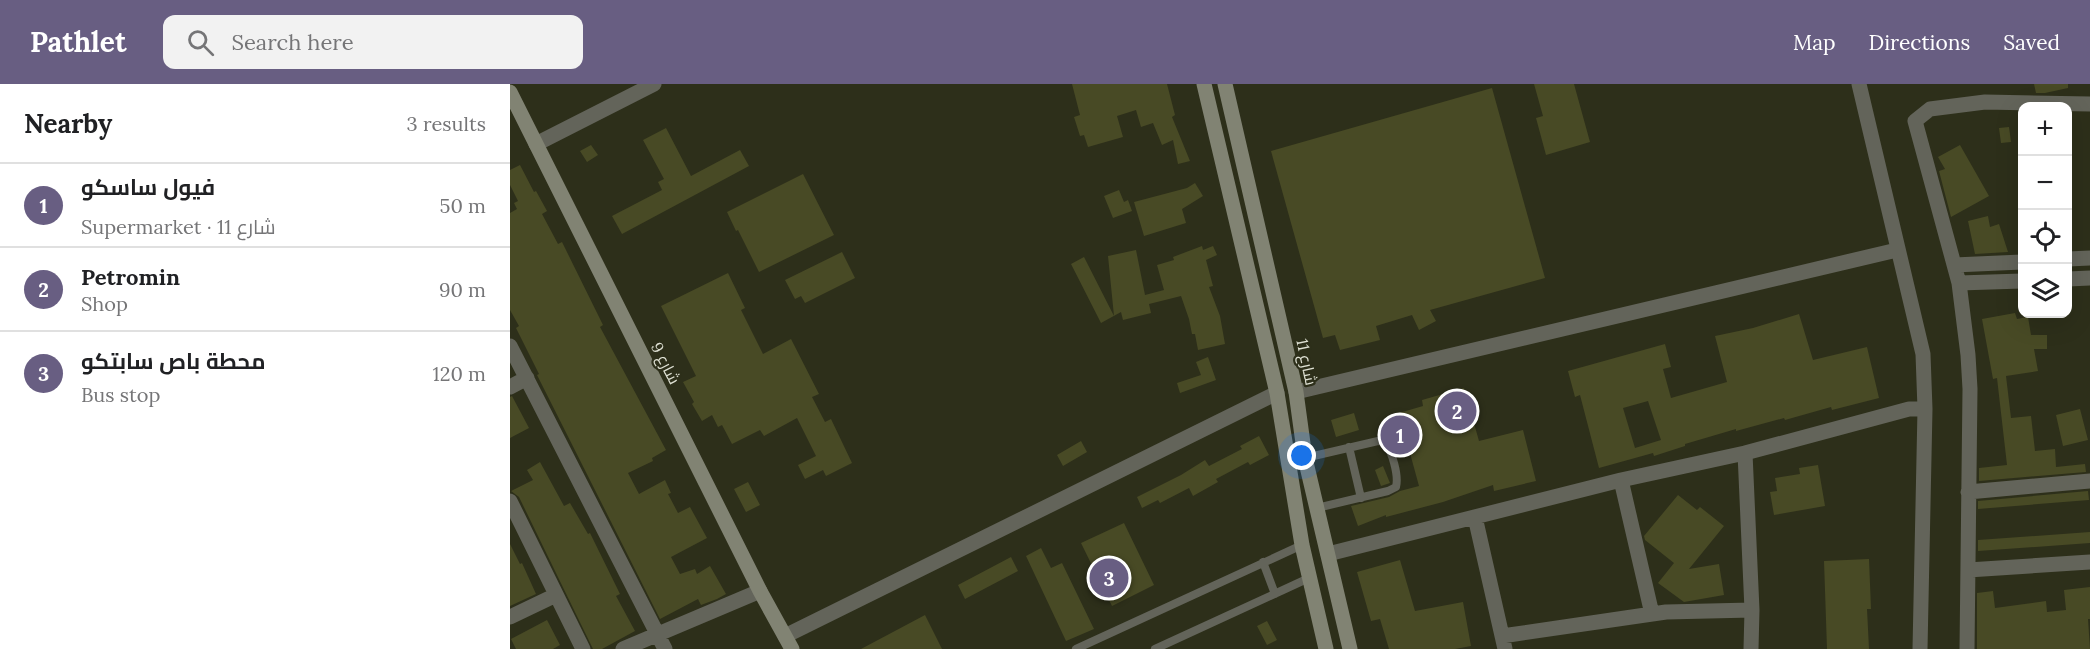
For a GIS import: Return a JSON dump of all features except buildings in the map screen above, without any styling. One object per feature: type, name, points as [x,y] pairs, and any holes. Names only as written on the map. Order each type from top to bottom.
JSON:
[{"type":"street","points":[[536,144],[654,84]]},
{"type":"street","points":[[1204,84],[1277,393],[1302,544],[1326,649]]},
{"type":"street","name":"شارع 11","points":[[1225,84],[1296,392],[1305,458],[1350,649]]},
{"type":"street","points":[[1858,84],[1923,354],[1925,408],[1920,649]]},
{"type":"street","name":"شارع 9","points":[[510,92],[760,591],[789,642]]},
{"type":"street","points":[[1967,649],[1970,389],[1968,355],[1959,283],[1915,121],[1930,110],[1985,102],[2090,104]]},
{"type":"street","points":[[1296,392],[1897,250]]},
{"type":"street","points":[[2072,259],[2090,258]]},
{"type":"street","points":[[1954,266],[2018,262]]},
{"type":"street","points":[[2072,279],[2090,278]]},
{"type":"street","points":[[1959,283],[2018,281]]},
{"type":"street","points":[[510,346],[665,649]]},
{"type":"street","points":[[510,387],[527,378]]},
{"type":"street","points":[[789,642],[1277,393]]},
{"type":"street","points":[[1328,554],[1621,480],[1745,453],[1909,409],[1925,408]]},
{"type":"street","points":[[1745,453],[1752,610],[1751,649]]},
{"type":"street","points":[[1621,480],[1652,614]]},
{"type":"street","points":[[1968,492],[2090,481]]},
{"type":"street","points":[[510,501],[583,649]]},
{"type":"street","points":[[1475,517],[1503,643],[1666,612],[1752,610]]},
{"type":"street","points":[[1968,570],[2090,562]]},
{"type":"street","points":[[623,649],[760,591]]},
{"type":"street","points":[[510,617],[556,595]]},
{"type":"lane","points":[[1305,458],[1378,441],[1385,442],[1389,448],[1397,481],[1396,487],[1388,492],[1317,508]]},
{"type":"lane","points":[[1349,447],[1361,498]]},
{"type":"lane","points":[[1076,649],[1302,544]]},
{"type":"lane","points":[[1263,562],[1275,594]]},
{"type":"lane","points":[[1155,649],[1309,578]]},
{"type":"place","name":"Petromin","points":[[1457,411]]},
{"type":"place","name":"فيول ساسكو","points":[[1400,435]]},
{"type":"place","name":"محطة باص سابتكو","points":[[1109,578]]}]
